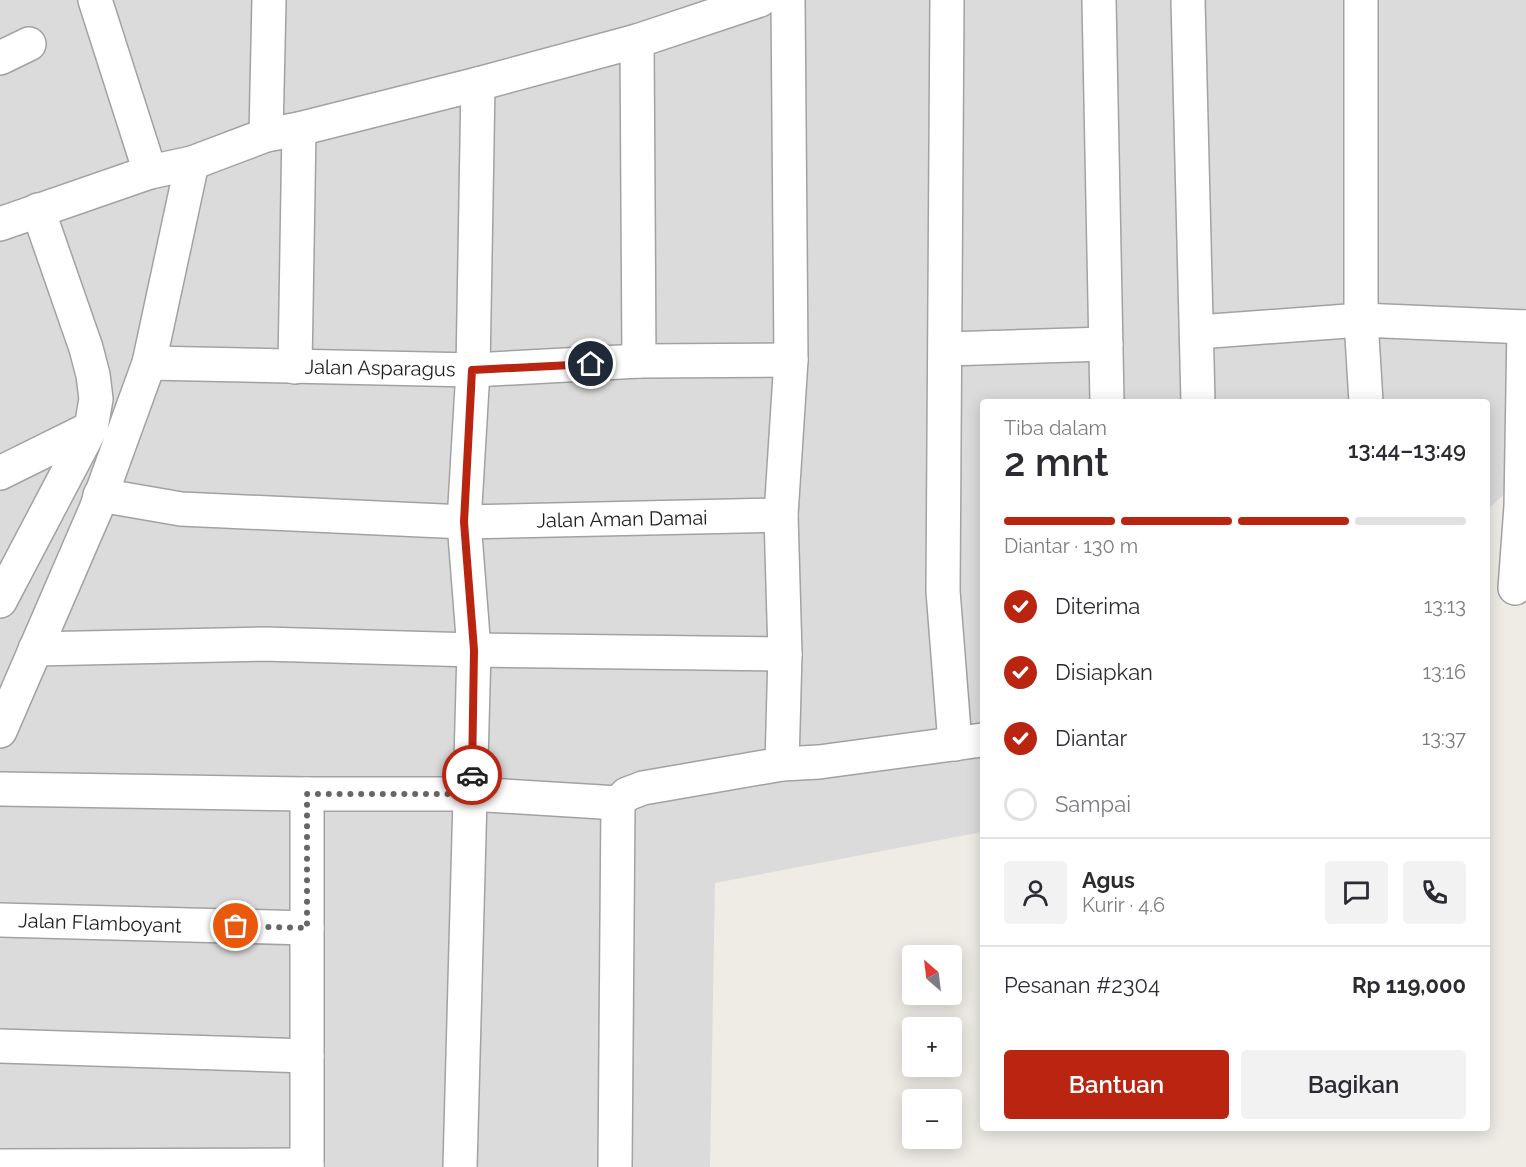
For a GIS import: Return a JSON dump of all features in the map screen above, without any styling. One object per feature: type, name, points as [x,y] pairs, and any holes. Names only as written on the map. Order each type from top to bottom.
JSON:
[{"type":"street","points":[[266,135],[269,0]]},
{"type":"street","points":[[0,224],[150,172],[192,163],[266,135],[299,129],[478,84],[637,41],[758,0]]},
{"type":"street","points":[[782,764],[785,654],[780,515],[791,360],[788,0]]},
{"type":"street","points":[[615,1167],[618,803],[627,794],[644,788],[782,764],[819,762],[969,742],[943,591],[947,0]]},
{"type":"street","points":[[1099,0],[1107,399]]},
{"type":"street","points":[[1188,0],[1198,399]]},
{"type":"street","points":[[1360,0],[1361,320],[1366,399]]},
{"type":"street","points":[[102,8],[150,172]]},
{"type":"street","points":[[637,41],[639,361]]},
{"type":"street","points":[[0,58],[29,44]]},
{"type":"street","points":[[460,1167],[474,650],[464,522],[472,370],[478,84]]},
{"type":"street","points":[[295,367],[299,129]]},
{"type":"street","points":[[0,731],[96,508],[149,363],[192,163]]},
{"type":"street","points":[[0,601],[90,428],[96,399],[86,348],[38,210]]},
{"type":"street","points":[[1198,332],[1361,320],[1525,327],[1521,506],[1515,588]]},
{"type":"street","points":[[946,349],[1106,344]]},
{"type":"street","name":"Jalan Asparagus","points":[[149,363],[472,370],[639,361],[791,360]]},
{"type":"street","points":[[0,473],[90,428]]},
{"type":"street","name":"Jalan Aman Damai","points":[[100,495],[181,509],[464,522],[780,515]]},
{"type":"street","points":[[35,649],[263,644],[474,650],[785,654]]},
{"type":"street","points":[[0,789],[471,794],[618,803]]},
{"type":"street","points":[[0,1166],[307,1166],[307,794]]},
{"type":"street","name":"Jalan Flamboyant","points":[[0,920],[307,928]]},
{"type":"street","points":[[0,1046],[307,1056]]},
{"type":"shaded area","points":[[0,0],[1526,0],[1526,474],[1490,507],[1490,399],[980,399],[980,832],[715,883],[710,1167],[0,1167]]},
{"type":"way so far","points":[[236,926],[307,928],[307,794],[471,794],[472,775]]},
{"type":"route","points":[[472,775],[474,650],[464,522],[472,370],[591,364]]}]
